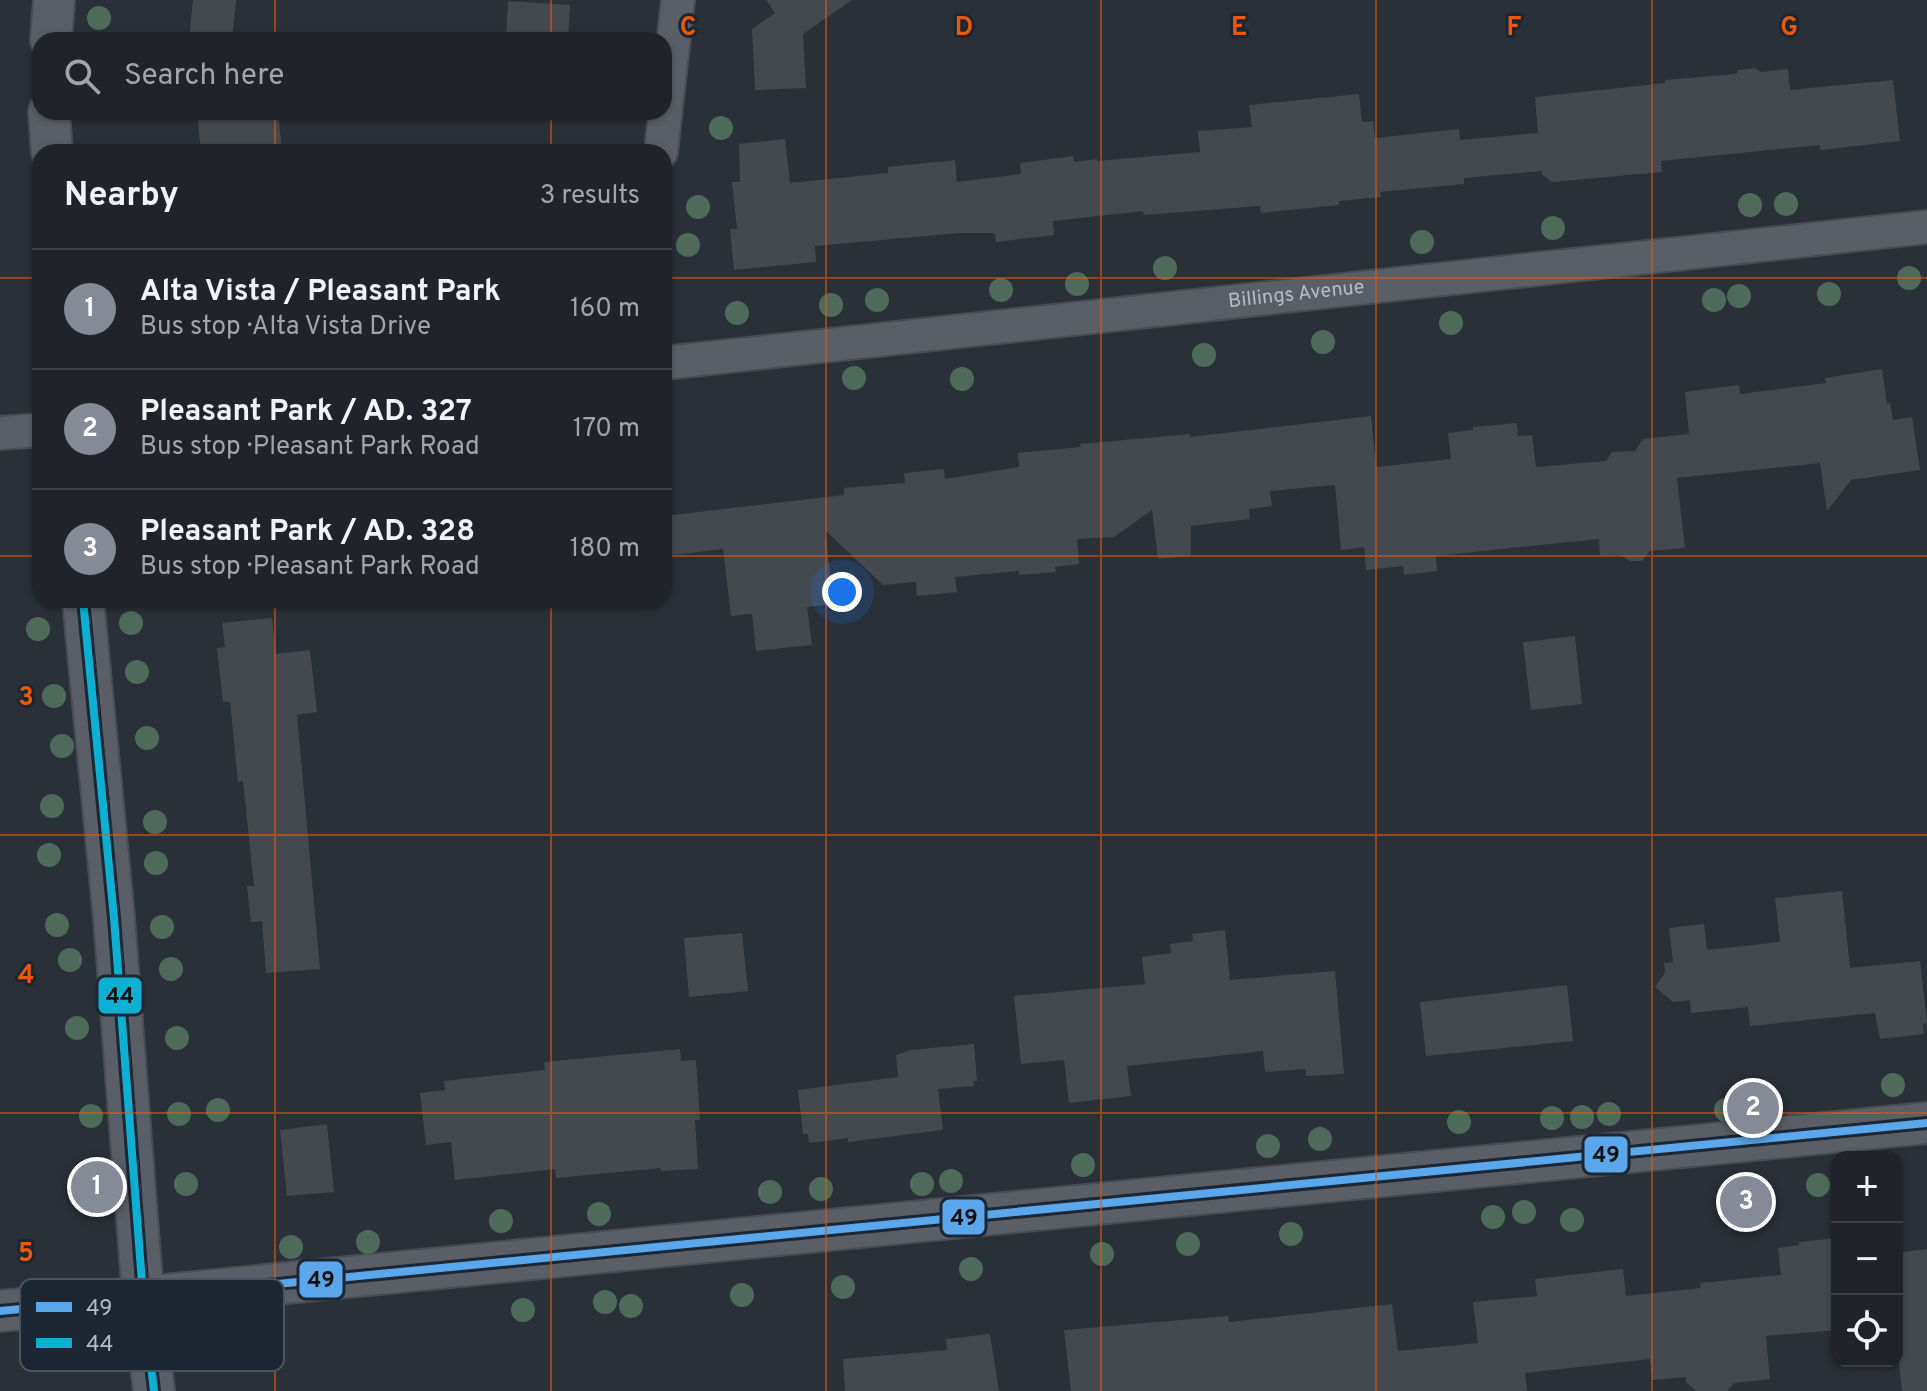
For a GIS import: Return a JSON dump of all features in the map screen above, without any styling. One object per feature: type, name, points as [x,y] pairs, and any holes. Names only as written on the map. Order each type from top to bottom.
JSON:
[{"type":"street","points":[[52,32],[54,0]]},
{"type":"street","points":[[672,54],[678,0]]},
{"type":"street","points":[[50,120],[51,144]]},
{"type":"street","points":[[662,144],[665,120]]},
{"type":"street","name":"Billings Avenue","points":[[672,362],[1927,227]]},
{"type":"street","points":[[0,433],[32,431]]},
{"type":"street","points":[[84,608],[114,918],[142,1279]]},
{"type":"street","points":[[284,1282],[1927,1123]]},
{"type":"street","points":[[0,1311],[20,1309]]},
{"type":"street","points":[[152,1371],[154,1391]]},
{"type":"building","points":[[193,0],[236,0],[233,32],[190,32]]},
{"type":"building","points":[[766,0],[852,0],[803,34],[806,88],[755,90],[752,29],[775,13]]},
{"type":"building","points":[[508,1],[570,5],[568,32],[506,32]]},
{"type":"building","points":[[1755,68],[1761,72],[1788,69],[1790,90],[1893,80],[1900,141],[1820,150],[1820,145],[1661,161],[1662,172],[1552,182],[1542,171],[1464,178],[1464,184],[1380,192],[1381,197],[1339,201],[1339,205],[1261,213],[1260,206],[1144,215],[1143,211],[1053,221],[1054,235],[996,242],[995,233],[959,233],[815,246],[816,262],[734,270],[730,229],[737,229],[732,182],[740,182],[739,144],[785,139],[790,183],[888,173],[888,167],[955,160],[957,182],[1021,174],[1020,163],[1073,156],[1074,162],[1200,152],[1198,131],[1252,127],[1249,105],[1359,94],[1362,122],[1373,121],[1375,138],[1459,129],[1460,140],[1538,133],[1535,97],[1736,74],[1739,70]]},
{"type":"building","points":[[198,120],[279,120],[281,144],[200,144]]},
{"type":"building","points":[[1882,369],[1887,404],[1890,403],[1893,420],[1912,417],[1920,470],[1851,480],[1827,511],[1820,463],[1677,478],[1685,548],[1650,551],[1642,561],[1630,561],[1620,555],[1600,556],[1599,539],[1436,556],[1437,571],[1404,575],[1403,566],[1366,570],[1364,547],[1341,550],[1335,485],[1270,491],[1272,506],[1249,509],[1250,519],[1191,526],[1191,556],[1158,559],[1152,510],[1114,537],[1077,539],[1079,564],[1055,567],[1056,572],[1019,575],[1019,571],[955,577],[957,592],[917,596],[916,582],[883,585],[825,530],[834,604],[807,607],[812,645],[756,651],[752,614],[731,616],[723,549],[672,555],[672,515],[844,495],[844,488],[905,483],[904,473],[944,469],[945,479],[1019,467],[1018,453],[1081,447],[1080,444],[1190,434],[1190,437],[1371,416],[1376,467],[1451,459],[1448,433],[1517,423],[1518,436],[1532,435],[1536,467],[1606,461],[1612,452],[1635,451],[1643,439],[1689,434],[1685,392],[1739,385],[1740,394],[1826,383],[1825,378]]},
{"type":"building","points":[[272,618],[276,654],[310,650],[317,712],[297,715],[320,969],[266,973],[262,921],[251,922],[247,886],[254,886],[243,781],[238,782],[230,702],[223,702],[217,648],[225,647],[222,623]]},
{"type":"building","points":[[1575,636],[1582,704],[1531,710],[1523,642]]},
{"type":"building","points":[[1842,891],[1850,968],[1920,961],[1927,1023],[1923,1024],[1924,1034],[1880,1039],[1875,1013],[1750,1026],[1748,1007],[1691,1013],[1690,1000],[1673,1002],[1655,987],[1665,973],[1664,963],[1673,962],[1669,928],[1704,924],[1707,950],[1780,942],[1775,898]]},
{"type":"building","points":[[1225,930],[1230,980],[1335,971],[1344,1074],[1306,1076],[1305,1069],[1265,1072],[1263,1051],[1127,1066],[1131,1096],[1069,1103],[1064,1060],[1021,1064],[1014,996],[1145,984],[1142,957],[1171,953],[1170,944],[1193,941],[1192,934]]},
{"type":"building","points":[[742,933],[748,991],[689,997],[684,938]]},
{"type":"building","points":[[1567,985],[1573,1041],[1426,1056],[1420,1002]]},
{"type":"building","points":[[974,1044],[977,1081],[973,1081],[974,1086],[938,1089],[943,1130],[848,1142],[848,1138],[809,1143],[808,1134],[803,1134],[798,1090],[898,1077],[896,1055],[911,1050]]},
{"type":"building","points":[[680,1049],[681,1061],[696,1060],[700,1120],[695,1120],[698,1169],[661,1171],[661,1168],[556,1178],[555,1169],[455,1180],[451,1142],[426,1145],[420,1093],[445,1090],[444,1081],[545,1070],[544,1062]]},
{"type":"building","points":[[327,1124],[334,1192],[287,1196],[280,1130]]},
{"type":"building","points":[[1831,1239],[1831,1331],[1766,1336],[1770,1379],[1734,1383],[1727,1391],[1696,1391],[1686,1382],[1686,1377],[1652,1380],[1650,1359],[1525,1373],[1527,1391],[1071,1391],[1064,1330],[1228,1316],[1229,1322],[1392,1304],[1398,1351],[1478,1343],[1473,1302],[1537,1296],[1535,1279],[1623,1269],[1626,1296],[1701,1288],[1700,1283],[1781,1275],[1778,1248],[1799,1245],[1799,1242]]},
{"type":"building","points":[[1927,1249],[1927,1391],[1902,1391],[1900,1367],[1903,1367],[1903,1252]]},
{"type":"building","points":[[990,1334],[999,1391],[845,1391],[843,1359],[947,1350],[946,1339]]},
{"type":"transit line","name":"44","points":[[84,608],[114,918],[142,1279]]},
{"type":"transit line","name":"49","points":[[284,1283],[1927,1123]]},
{"type":"transit line","name":"49","points":[[0,1311],[20,1309]]},
{"type":"transit line","name":"44","points":[[152,1371],[154,1391]]},
{"type":"place","name":"Pleasant Park / AD. 327","points":[[1753,1108]]},
{"type":"place","name":"Alta Vista / Pleasant Park","points":[[97,1187]]},
{"type":"place","name":"Pleasant Park / AD. 328","points":[[1746,1202]]}]
